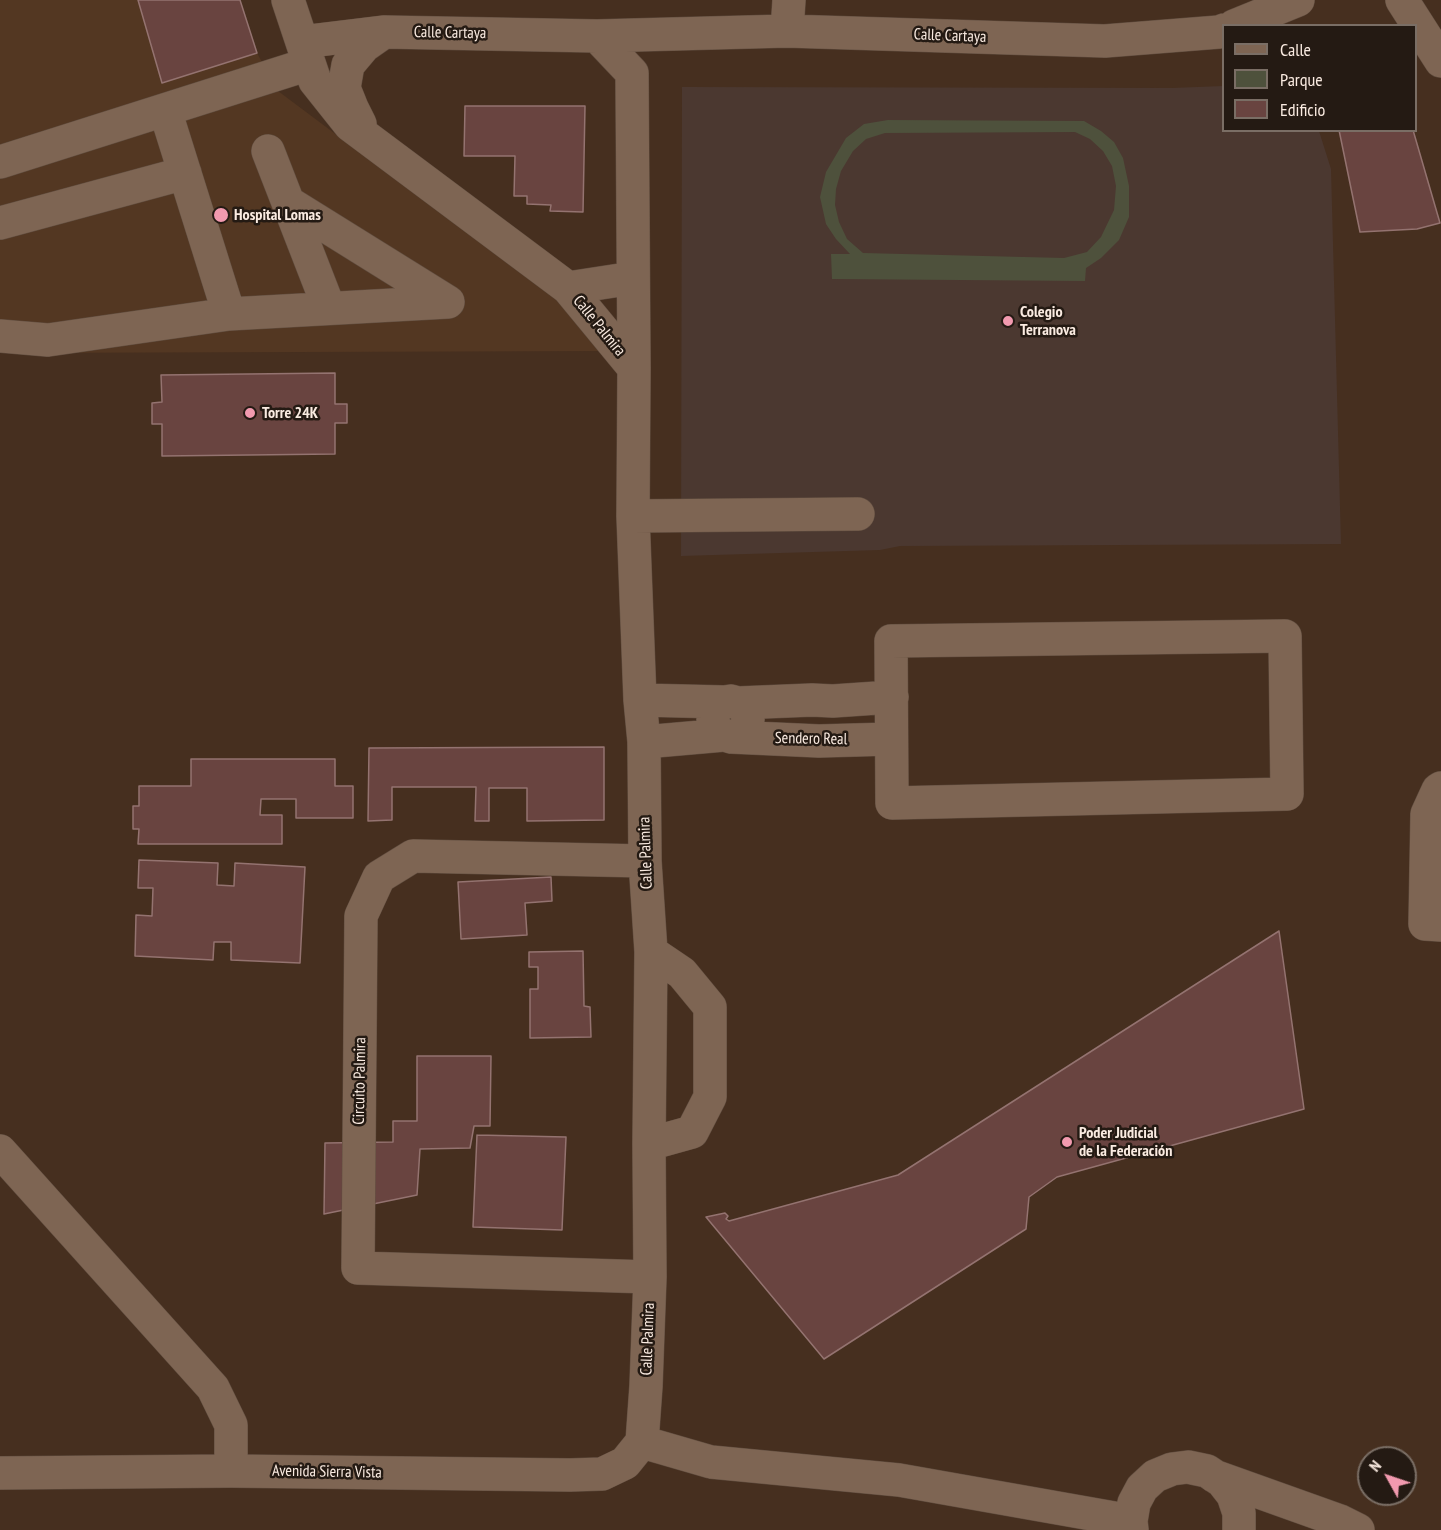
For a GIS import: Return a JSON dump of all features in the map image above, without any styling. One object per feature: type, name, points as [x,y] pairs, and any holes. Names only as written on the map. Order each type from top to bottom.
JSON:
[{"type":"street","name":"Calle Palmira","points":[[288,0],[315,81],[350,125],[568,288],[634,368],[633,516],[640,700],[644,742],[645,861],[651,952],[650,1278],[642,1442]]},
{"type":"street","points":[[1239,24],[1298,0]]},
{"type":"street","points":[[1402,0],[1441,61]]},
{"type":"street","name":"Calle Cartaya","points":[[0,162],[165,110],[306,53],[384,32],[597,36],[675,34],[788,16],[1105,41],[1222,31]]},
{"type":"street","points":[[367,137],[344,88],[348,65],[364,46],[384,32]]},
{"type":"street","points":[[632,73],[675,34]]},
{"type":"street","points":[[597,36],[632,73],[634,368]]},
{"type":"street","points":[[165,110],[229,314]]},
{"type":"street","points":[[268,151],[329,308]]},
{"type":"street","points":[[0,223],[185,173]]},
{"type":"street","points":[[0,336],[48,340],[229,314],[448,302],[289,202]]},
{"type":"street","name":"Calle Palmira","points":[[568,288],[633,278]]},
{"type":"street","points":[[633,516],[858,514]]},
{"type":"street","points":[[1285,636],[1287,795],[892,803],[891,739],[891,641],[1285,636]]},
{"type":"street","points":[[640,700],[731,702],[892,698]]},
{"type":"street","points":[[728,736],[718,732],[712,719],[718,706],[731,702]]},
{"type":"street","name":"Sendero Real","points":[[644,742],[728,736],[819,741],[891,739]]},
{"type":"street","points":[[1441,788],[1427,814],[1425,924],[1441,925]]},
{"type":"street","name":"Circuito Palmira","points":[[645,861],[413,856],[379,877],[361,916],[358,1268],[650,1278]]},
{"type":"street","points":[[649,1144],[692,1132],[710,1097],[710,1006],[682,973],[651,952]]},
{"type":"street","points":[[0,1151],[213,1388],[231,1425],[231,1471]]},
{"type":"street","points":[[642,1442],[711,1462],[898,1480],[1131,1525],[1134,1503],[1142,1488],[1155,1476],[1172,1469],[1188,1467],[1207,1471],[1222,1481],[1233,1495],[1239,1513],[1239,1530]]},
{"type":"street","name":"Avenida Sierra Vista","points":[[0,1473],[231,1471],[602,1474],[625,1463],[642,1442]]},
{"type":"street","points":[[1212,1475],[1340,1521],[1358,1530]]},
{"type":"shaded area","name":"Hospital Lomas","points":[[0,0],[240,0],[257,53],[278,91],[608,338],[611,351],[0,353]]},
{"type":"shaded area","name":"Colegio Terranova","points":[[1222,86],[1222,132],[1319,132],[1331,169],[1341,544],[900,546],[880,550],[681,556],[682,87],[1172,88]]},
{"type":"green space","points":[[888,120],[1084,121],[1114,142],[1123,158],[1129,186],[1129,217],[1119,240],[1101,258],[1086,268],[1085,281],[832,279],[831,254],[850,254],[826,224],[820,197],[826,172],[846,138],[864,124]],"holes":[[[1075,132],[1090,139],[1103,151],[1112,166],[1116,186],[1114,210],[1101,237],[1087,252],[1064,258],[863,253],[847,239],[839,222],[835,205],[841,171],[853,151],[866,139],[885,133]]]},
{"type":"building","points":[[138,0],[240,0],[257,53],[162,83]]},
{"type":"building","points":[[465,106],[585,106],[583,212],[550,211],[551,205],[527,204],[527,196],[514,196],[515,156],[464,156]]},
{"type":"building","points":[[1339,132],[1414,132],[1440,223],[1417,229],[1360,232]]},
{"type":"building","name":"Torre 24K","points":[[335,373],[335,404],[347,404],[347,423],[335,423],[335,454],[162,456],[162,424],[152,424],[152,403],[162,402],[161,375]]},
{"type":"building","points":[[604,747],[604,820],[527,821],[527,788],[489,788],[489,821],[475,821],[476,787],[392,787],[392,820],[368,821],[369,748]]},
{"type":"building","points":[[191,759],[335,759],[335,786],[353,786],[353,818],[296,818],[296,799],[261,799],[260,815],[282,815],[282,844],[138,844],[139,829],[133,829],[133,806],[139,806],[139,786],[191,786]]},
{"type":"building","points":[[139,860],[218,863],[217,885],[234,886],[235,863],[305,867],[300,963],[231,960],[231,942],[214,942],[213,960],[135,956],[136,915],[152,916],[153,888],[138,888]]},
{"type":"building","points":[[551,877],[552,901],[525,903],[527,935],[461,939],[458,882]]},
{"type":"building","name":"Poder Judicial de la Federación","points":[[1279,931],[1304,1109],[1057,1177],[1029,1197],[1026,1229],[824,1359],[706,1217],[725,1213],[729,1221],[898,1175]]},
{"type":"building","points":[[583,951],[584,1006],[590,1007],[591,1037],[530,1038],[530,989],[538,989],[538,967],[529,967],[529,952]]},
{"type":"building","points":[[417,1056],[491,1056],[490,1126],[474,1126],[470,1148],[420,1149],[417,1195],[324,1214],[325,1143],[393,1142],[393,1121],[417,1121]]},
{"type":"building","points":[[477,1135],[566,1137],[562,1230],[473,1227]]},
{"type":"place","name":"Hospital Lomas","points":[[221,215]]},
{"type":"place","name":"Colegio Terranova","points":[[1008,321]]},
{"type":"place","name":"Torre 24K","points":[[250,413]]},
{"type":"place","name":"Poder Judicial de la Federación","points":[[1067,1142]]}]
